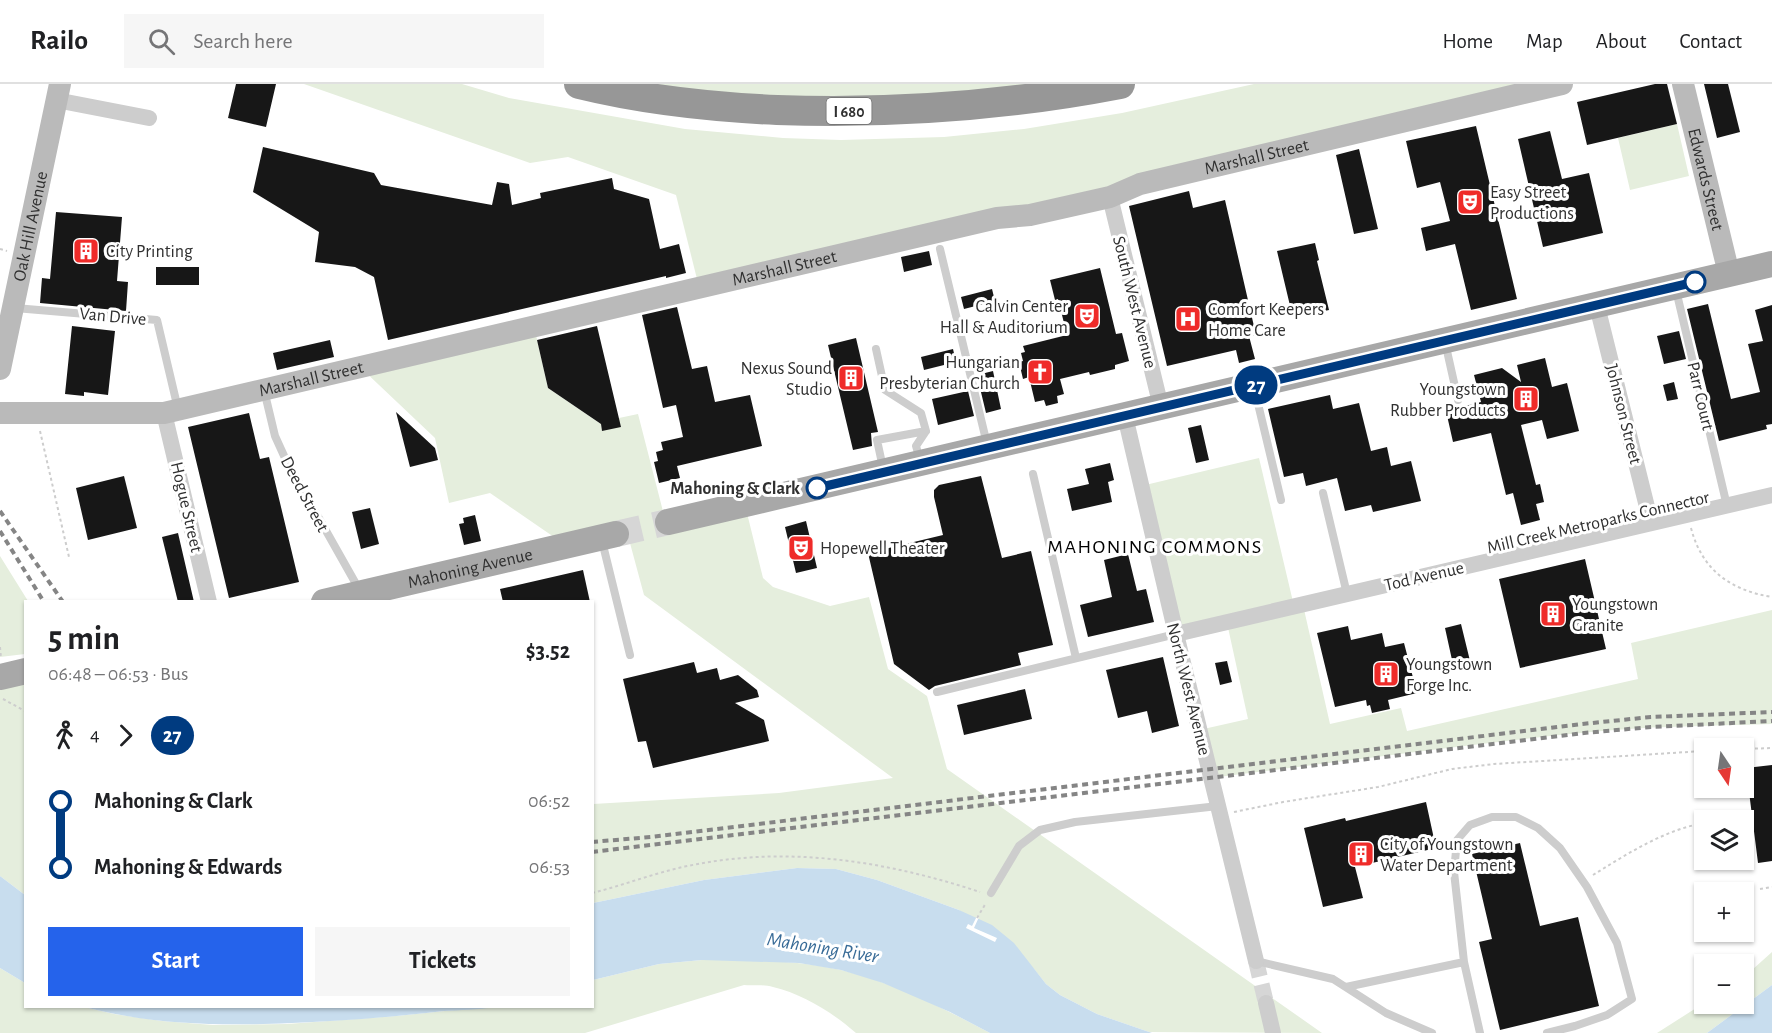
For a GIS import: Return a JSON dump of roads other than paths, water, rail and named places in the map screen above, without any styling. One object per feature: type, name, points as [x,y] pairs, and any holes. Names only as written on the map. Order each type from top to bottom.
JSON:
[{"type":"highway","name":"I 680","points":[[579,84],[656,100],[698,105],[816,111],[908,110],[999,104],[1120,84]]},
{"type":"main road","points":[[668,522],[1772,264]]},
{"type":"main road","name":"Mahoning Avenue","points":[[332,600],[608,536]]},
{"type":"main road","points":[[1,688],[24,672]]},
{"type":"street","name":"Marshall Street","points":[[0,413],[171,411],[997,218],[1030,215],[1110,197],[1140,184],[1562,84]]},
{"type":"street","name":"Edwards Street","points":[[1683,84],[1729,274]]},
{"type":"street","points":[[58,92],[150,118]]},
{"type":"street","name":"Oak Hill Avenue","points":[[0,369],[58,92]]},
{"type":"street","name":"South West Avenue","points":[[1110,197],[1161,407]]},
{"type":"street","name":"Johnson Street","points":[[1597,306],[1651,524]]},
{"type":"street","name":"Hogue Street","points":[[171,411],[209,600]]},
{"type":"street","name":"North West Avenue","points":[[1125,416],[1256,961]]},
{"type":"street","name":"Tod Avenue","points":[[1176,634],[1772,495]]},
{"type":"street","points":[[1266,1003],[1273,1033]]},
{"type":"lane","points":[[940,249],[988,448]]},
{"type":"lane","name":"Parr Court","points":[[1675,287],[1727,506]]},
{"type":"lane","name":"Van Drive","points":[[13,308],[157,320],[171,411]]},
{"type":"lane","points":[[1444,341],[1458,400]]},
{"type":"lane","points":[[876,349],[885,390],[921,413],[926,431],[916,446],[920,464]]},
{"type":"lane","points":[[1253,386],[1281,500]]},
{"type":"lane","name":"Deed Street","points":[[264,389],[275,436],[285,458],[361,593]]},
{"type":"lane","points":[[884,472],[877,440],[926,431]]},
{"type":"lane","points":[[1033,474],[1076,658]]},
{"type":"lane","points":[[1323,493],[1347,594]]},
{"type":"lane","points":[[608,536],[630,655]]},
{"type":"lane","name":"Tod Avenue","points":[[938,692],[1176,634]]},
{"type":"lane","points":[[991,895],[1019,846],[1040,830],[1075,822],[1219,811]]},
{"type":"lane","points":[[1480,1033],[1464,962],[1454,872],[1457,840],[1470,825],[1492,818],[1516,818],[1538,828],[1560,848],[1583,881],[1617,943],[1632,999],[1607,1015],[1547,1033]]},
{"type":"lane","points":[[1256,961],[1333,979],[1386,1013],[1432,1033]]},
{"type":"lane","points":[[1346,987],[1464,962]]},
{"type":"water","name":"Mahoning River","points":[[797,868],[836,869],[877,880],[959,910],[992,925],[1014,943],[1046,984],[1060,995],[1097,1014],[1152,1033],[990,1033],[950,1012],[883,983],[841,970],[799,963],[702,960],[659,964],[594,980],[594,903],[704,880]]},
{"type":"water","points":[[0,876],[24,894],[24,982],[0,968]]},
{"type":"water","points":[[1772,985],[1772,1033],[1707,1033],[1733,1014],[1754,1014],[1754,998]]},
{"type":"water","points":[[88,1008],[488,1008],[362,1019],[257,1024],[188,1023],[119,1015]]},
{"type":"tunnel","points":[[616,534],[668,522]]},
{"type":"tunnel","points":[[1256,961],[1266,1003]]},
{"type":"railway","points":[[0,511],[62,600]]},
{"type":"railway","points":[[0,531],[43,600]]},
{"type":"railway","points":[[594,842],[651,837],[1582,724],[1651,717],[1772,712]]},
{"type":"railway","points":[[594,852],[1584,733],[1772,721]]},
{"type":"place","name":"Easy Street Productions","points":[[1470,202]]},
{"type":"place","name":"City Printing","points":[[86,251]]},
{"type":"place","name":"Calvin Center Hall & Auditorium","points":[[1087,316]]},
{"type":"place","name":"Comfort Keepers Home Care","points":[[1188,319]]},
{"type":"place","name":"Hungarian Presbyterian Church","points":[[1040,372]]},
{"type":"place","name":"Nexus Sound Studio","points":[[851,378]]},
{"type":"place","name":"Youngstown Rubber Products","points":[[1526,399]]},
{"type":"place","name":"Mahoning & Clark","points":[[817,488]]},
{"type":"place","name":"Hopewell Theater","points":[[801,548]]},
{"type":"place","name":"Youngstown Granite","points":[[1553,614]]},
{"type":"place","name":"Youngstown Forge Inc.","points":[[1386,674]]},
{"type":"place","name":"City of Youngstown Water Department","points":[[1361,854]]},
{"type":"district","name":"MAHONING COMMONS","points":[[1155,546]]}]
